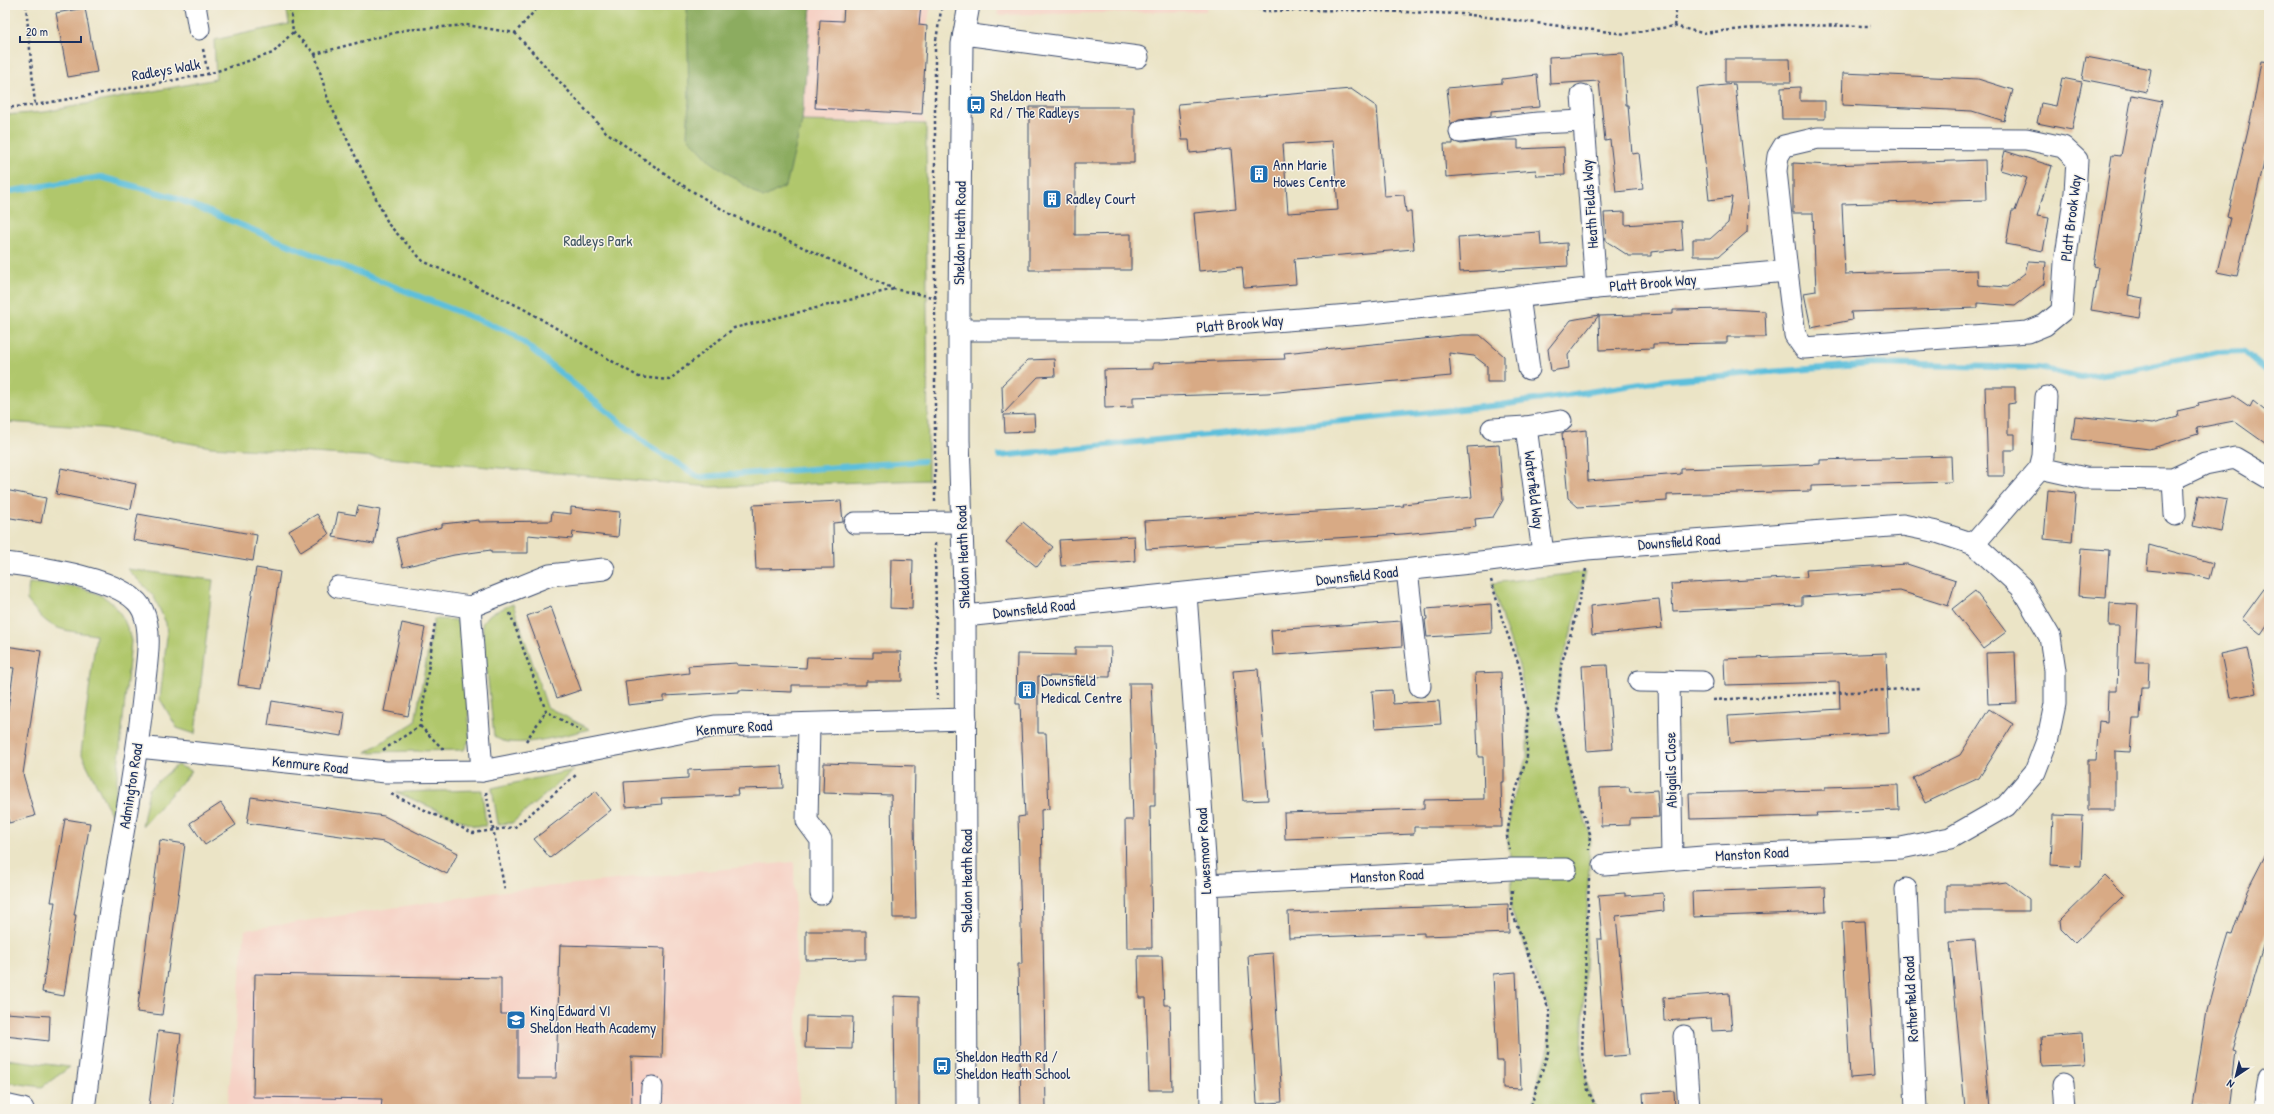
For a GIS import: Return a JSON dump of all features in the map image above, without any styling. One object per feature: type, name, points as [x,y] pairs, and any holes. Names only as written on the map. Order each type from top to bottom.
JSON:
[{"type":"street","points":[[194,5],[199,29]]},
{"type":"street","name":"Sheldon Heath Road","points":[[967,1109],[965,616],[962,522],[959,302],[964,34],[969,5]]},
{"type":"street","points":[[964,34],[1138,57]]},
{"type":"street","name":"Heath Fields Way","points":[[1582,95],[1596,288]]},
{"type":"street","points":[[1460,132],[1538,123],[1584,121]]},
{"type":"street","name":"Platt Brook Way","points":[[1818,138],[2026,139],[2063,147],[2077,160],[2075,193],[2065,263],[2062,311],[2039,327],[2028,332],[1804,348],[1795,335],[1787,271],[1776,170],[1778,156],[1784,146],[1818,138]]},
{"type":"street","name":"Platt Brook Way","points":[[959,330],[1161,330],[1362,314],[1596,288],[1787,271]]},
{"type":"street","points":[[1519,296],[1530,369]]},
{"type":"street","points":[[1974,544],[2040,468],[2043,456],[2046,397]]},
{"type":"street","points":[[1492,429],[1526,427],[1561,421]]},
{"type":"street","name":"Waterfield Way","points":[[1526,427],[1543,553]]},
{"type":"street","points":[[2040,468],[2085,478],[2173,479],[2205,464],[2235,458],[2269,478]]},
{"type":"street","points":[[2173,479],[2175,515]]},
{"type":"street","points":[[855,523],[935,521],[962,522]]},
{"type":"street","name":"Downsfield Road","points":[[965,616],[1186,594],[1587,549],[1903,525],[1938,532],[1974,544],[2021,587],[2050,637],[2055,670],[2055,704],[2048,738],[2035,772],[2006,806],[1950,838],[1901,848]]},
{"type":"street","name":"Admington Road","points":[[5,563],[51,569],[117,586],[133,598],[143,611],[148,642],[138,747],[106,936],[84,1109]]},
{"type":"street","points":[[338,586],[470,607],[550,575],[604,569]]},
{"type":"street","points":[[1407,570],[1420,686]]},
{"type":"street","name":"Lowesmoor Road","points":[[1186,594],[1208,885],[1211,1109]]},
{"type":"street","points":[[470,607],[482,771]]},
{"type":"street","points":[[1639,681],[1669,681],[1706,691]]},
{"type":"street","name":"Abigails Close","points":[[1669,681],[1672,859]]},
{"type":"street","name":"Kenmure Road","points":[[138,747],[386,772],[482,771],[715,726],[966,719]]},
{"type":"street","points":[[810,724],[808,821],[821,840],[821,894]]},
{"type":"street","name":"Manston Road","points":[[1594,865],[1672,859],[1901,848]]},
{"type":"street","name":"Manston Road","points":[[1208,885],[1512,869],[1566,869]]},
{"type":"street","name":"Rotherfield Road","points":[[1906,888],[1916,1109]]},
{"type":"street","points":[[1684,1036],[1689,1109]]},
{"type":"street","points":[[2264,1109],[2269,1078]]},
{"type":"street","points":[[2063,1084],[2065,1109]]},
{"type":"street","points":[[651,1109],[652,1087]]},
{"type":"street","points":[[5,1105],[23,1109]]},
{"type":"path","points":[[26,5],[35,105]]},
{"type":"path","points":[[290,5],[293,32],[315,54],[328,100],[389,225],[423,261],[522,308],[639,377],[669,380],[734,328],[894,289]]},
{"type":"path","points":[[515,33],[540,5]]},
{"type":"path","points":[[936,720],[938,677],[935,521],[935,46],[942,5]]},
{"type":"path","points":[[1245,5],[1264,11],[1345,10],[1462,14],[1626,34],[1674,26],[1702,33],[1784,25],[1871,26]]},
{"type":"path","points":[[1674,26],[1677,5]]},
{"type":"path","points":[[315,54],[405,30],[466,25],[515,33],[606,132],[674,180],[730,214],[894,289],[959,302]]},
{"type":"path","points":[[199,29],[208,74]]},
{"type":"path","name":"Radleys Walk","points":[[5,108],[35,105],[208,74],[274,53],[293,32]]},
{"type":"path","points":[[1587,549],[1586,572],[1574,623],[1561,665],[1557,710],[1576,794],[1590,834],[1594,865],[1582,1052],[1588,1090],[1597,1109]]},
{"type":"path","points":[[1489,561],[1492,583],[1503,622],[1520,664],[1527,709],[1527,758],[1512,802],[1507,836],[1512,869],[1511,909],[1550,1013],[1548,1052],[1530,1109]]},
{"type":"path","points":[[1706,691],[1921,688]]},
{"type":"path","points":[[482,771],[505,891]]},
{"type":"shaded area","points":[[811,5],[931,5],[927,26],[922,114],[926,124],[802,121]]},
{"type":"shaded area","points":[[999,5],[1207,5],[1206,11],[997,15]]},
{"type":"shaded area","name":"King Edward VI Sheldon Heath Academy","points":[[794,862],[799,1109],[227,1109],[245,930],[505,891]]},
{"type":"green space","name":"Radleys Park","points":[[286,5],[811,5],[802,121],[926,124],[928,480],[711,487],[377,457],[211,447],[103,428],[5,422],[5,115],[45,112],[216,79],[214,40],[289,24]]},
{"type":"green space","points":[[687,5],[811,5],[802,121],[786,186],[763,198],[710,161],[687,136],[689,101]]},
{"type":"green space","points":[[127,569],[213,580],[195,734],[177,728],[160,699],[167,636],[166,623],[153,595]]},
{"type":"green space","points":[[1586,572],[1574,623],[1561,665],[1557,710],[1576,794],[1590,834],[1582,1052],[1588,1090],[1597,1109],[1530,1109],[1548,1052],[1550,1013],[1511,909],[1512,869],[1507,836],[1512,802],[1527,758],[1527,709],[1519,665],[1503,622],[1492,583]]},
{"type":"green space","points":[[29,583],[79,588],[94,592],[106,598],[116,608],[125,622],[131,641],[113,818],[81,753],[96,635],[64,630],[49,624],[27,600]]},
{"type":"green space","points":[[513,604],[547,707],[590,729],[554,738],[526,742],[502,740],[494,736],[482,624],[490,614]]},
{"type":"green space","points":[[434,619],[456,620],[464,632],[470,739],[464,750],[366,752],[415,722]]},
{"type":"green space","points":[[177,765],[192,771],[142,826],[149,789]]},
{"type":"green space","points":[[574,770],[512,823],[498,824],[492,788]]},
{"type":"green space","points":[[482,790],[486,826],[474,826],[396,792]]},
{"type":"green space","points":[[5,1059],[70,1067],[42,1087],[5,1082]]},
{"type":"building","points":[[844,5],[921,5],[919,25],[927,26],[922,114],[815,108],[820,20],[843,21]]},
{"type":"building","points":[[85,8],[97,72],[68,77],[56,13]]},
{"type":"building","points":[[1623,53],[1626,105],[1628,105],[1632,154],[1639,153],[1643,189],[1616,192],[1610,140],[1605,141],[1599,81],[1550,84],[1549,57]]},
{"type":"building","points":[[2086,57],[2151,69],[2147,92],[2082,79]]},
{"type":"building","points":[[1725,59],[1790,59],[1791,82],[1725,82]]},
{"type":"building","points":[[2261,61],[2269,62],[2269,142],[2237,276],[2217,272],[2230,218],[2227,217],[2252,113]]},
{"type":"building","points":[[1843,73],[1978,79],[2013,90],[2004,121],[1972,111],[1842,105]]},
{"type":"building","points":[[1537,75],[1540,107],[1491,111],[1491,116],[1459,120],[1451,125],[1447,88],[1502,83],[1502,79]]},
{"type":"building","points":[[2062,78],[2082,82],[2072,130],[2037,123],[2041,103],[2056,106]]},
{"type":"building","points":[[1735,84],[1748,204],[1747,232],[1719,256],[1693,256],[1693,239],[1710,239],[1728,223],[1732,197],[1709,200],[1697,88]]},
{"type":"building","points":[[1800,87],[1800,101],[1825,101],[1825,119],[1782,119],[1781,88]]},
{"type":"building","name":"Ann Marie Howes Centre","points":[[1351,89],[1377,107],[1384,196],[1404,195],[1406,212],[1411,212],[1414,249],[1294,259],[1296,284],[1244,288],[1242,267],[1199,271],[1194,213],[1236,209],[1231,149],[1190,153],[1189,140],[1182,140],[1178,104]],"holes":[[[1333,141],[1338,210],[1288,213],[1283,144]]]},
{"type":"building","points":[[2132,95],[2162,101],[2146,178],[2128,295],[2143,298],[2140,318],[2091,310],[2098,267],[2094,266],[2112,155],[2121,156]]},
{"type":"building","name":"Radley Court","points":[[1029,107],[1134,107],[1134,163],[1075,163],[1075,235],[1131,234],[1131,270],[1029,270]]},
{"type":"building","points":[[1493,140],[1518,140],[1518,149],[1564,147],[1565,175],[1537,176],[1536,170],[1446,177],[1444,144],[1453,144],[1453,141],[1461,144]]},
{"type":"building","points":[[2005,151],[2052,166],[2037,216],[2049,218],[2043,251],[2006,244],[2012,211],[2015,211],[2027,178],[2000,170]]},
{"type":"building","points":[[1985,160],[1986,200],[1842,204],[1845,274],[1977,270],[1978,285],[2007,287],[2025,273],[2028,261],[2046,262],[2044,284],[2015,306],[1978,303],[1978,308],[1851,312],[1852,320],[1811,328],[1804,293],[1816,291],[1813,213],[1793,213],[1793,163],[1829,165]]},
{"type":"building","points":[[1625,212],[1625,225],[1681,221],[1683,249],[1651,252],[1651,256],[1629,256],[1606,241],[1604,213]]},
{"type":"building","points":[[1540,232],[1541,245],[1567,243],[1568,266],[1460,272],[1458,237]]},
{"type":"building","points":[[1726,309],[1765,311],[1766,337],[1727,337],[1727,343],[1653,344],[1653,348],[1600,350],[1599,316],[1673,314],[1673,310]]},
{"type":"building","points":[[1599,315],[1568,355],[1569,368],[1551,371],[1548,349],[1571,320]]},
{"type":"building","points":[[1462,335],[1480,335],[1504,356],[1504,382],[1487,382],[1487,366],[1474,356],[1449,353],[1451,376],[1267,393],[1133,397],[1133,407],[1105,408],[1104,370],[1153,369],[1153,363],[1285,359],[1284,353]]},
{"type":"building","points":[[1054,359],[1055,376],[1038,377],[1003,414],[1002,385],[1028,360]]},
{"type":"building","points":[[1985,387],[2015,387],[2015,403],[2008,404],[2008,434],[2015,434],[2015,450],[2004,450],[2004,476],[1988,476]]},
{"type":"building","points":[[2234,396],[2250,407],[2253,401],[2269,414],[2269,446],[2234,421],[2197,428],[2198,434],[2149,449],[2072,439],[2075,416],[2152,424],[2178,417],[2177,411],[2199,406],[2198,403]]},
{"type":"building","points":[[1034,414],[1035,431],[1005,432],[1004,415]]},
{"type":"building","points":[[1586,430],[1588,481],[1681,474],[1681,469],[1820,464],[1820,460],[1951,456],[1952,482],[1811,486],[1811,491],[1667,495],[1667,501],[1578,507],[1568,498],[1562,433]]},
{"type":"building","points":[[1499,445],[1503,500],[1493,517],[1475,519],[1476,527],[1403,534],[1146,549],[1144,521],[1404,506],[1403,504],[1472,497],[1467,447]]},
{"type":"building","points":[[61,468],[136,484],[131,509],[56,494]]},
{"type":"building","points":[[5,490],[46,498],[41,523],[5,517]]},
{"type":"building","points":[[2048,490],[2076,493],[2072,542],[2044,539]]},
{"type":"building","points":[[2199,495],[2227,500],[2221,532],[2193,526]]},
{"type":"building","points":[[841,501],[843,522],[833,523],[834,568],[756,569],[753,505]]},
{"type":"building","points":[[358,506],[380,510],[374,544],[333,537],[338,512],[356,515]]},
{"type":"building","points":[[571,507],[620,512],[618,537],[573,532],[572,539],[528,535],[528,553],[491,553],[491,550],[454,555],[403,567],[396,538],[442,527],[442,524],[479,520],[479,522],[551,521],[552,512],[571,514]]},
{"type":"building","points":[[138,514],[257,535],[253,561],[133,540]]},
{"type":"building","points":[[317,514],[329,534],[301,552],[289,531]]},
{"type":"building","points":[[1023,522],[1053,547],[1037,567],[1006,542]]},
{"type":"building","points":[[1134,536],[1135,561],[1061,566],[1059,540]]},
{"type":"building","points":[[2149,545],[2213,563],[2209,579],[2191,574],[2147,570]]},
{"type":"building","points":[[2081,548],[2109,550],[2106,598],[2078,596]]},
{"type":"building","points":[[891,559],[913,560],[912,609],[890,608]]},
{"type":"building","points":[[1907,564],[1956,580],[1948,606],[1900,591],[1802,597],[1802,605],[1673,611],[1671,584],[1807,577],[1806,570]]},
{"type":"building","points":[[256,568],[280,572],[262,688],[238,685]]},
{"type":"building","points":[[2269,582],[2269,622],[2261,634],[2242,619]]},
{"type":"building","points":[[1975,591],[2006,632],[1983,649],[1952,609]]},
{"type":"building","points":[[1659,599],[1662,628],[1592,635],[1590,606]]},
{"type":"building","points":[[2110,603],[2138,605],[2135,662],[2149,662],[2148,687],[2142,687],[2140,719],[2133,719],[2130,752],[2115,751],[2115,810],[2088,810],[2088,760],[2096,760],[2099,721],[2107,722],[2108,691],[2117,691],[2119,626],[2109,626]]},
{"type":"building","points":[[1491,604],[1492,633],[1427,637],[1425,620],[1427,619],[1426,609]]},
{"type":"building","points":[[551,607],[581,690],[557,698],[527,616]]},
{"type":"building","points":[[1401,621],[1402,646],[1273,655],[1271,630]]},
{"type":"building","points":[[402,623],[425,628],[408,716],[384,711]]},
{"type":"building","points":[[5,646],[41,651],[23,774],[35,816],[9,823],[5,808],[5,729],[14,668],[5,667]]},
{"type":"building","points":[[1075,647],[1111,647],[1110,677],[1038,676],[1038,733],[1046,733],[1049,809],[1041,810],[1046,1109],[1021,1109],[1018,964],[1022,964],[1018,817],[1025,816],[1020,704],[1016,704],[1017,654],[1075,655]]},
{"type":"building","points":[[2248,648],[2257,693],[2230,698],[2221,654]]},
{"type":"building","points":[[873,652],[901,652],[902,681],[866,681],[866,685],[792,685],[792,692],[739,690],[739,692],[664,696],[664,701],[628,705],[625,681],[689,673],[688,666],[737,663],[737,665],[806,668],[807,657],[873,658]]},
{"type":"building","points":[[2015,652],[2017,703],[1988,704],[1986,653]]},
{"type":"building","points":[[1886,653],[1889,733],[1730,743],[1728,716],[1840,709],[1839,682],[1725,685],[1724,659]]},
{"type":"building","points":[[1607,665],[1613,749],[1587,751],[1582,666]]},
{"type":"building","points":[[1258,669],[1268,800],[1243,801],[1233,671]]},
{"type":"building","points":[[1501,672],[1504,756],[1504,782],[1501,782],[1502,827],[1414,827],[1414,834],[1285,839],[1284,813],[1424,809],[1424,800],[1484,799],[1483,757],[1478,757],[1475,673]]},
{"type":"building","points":[[1129,683],[1151,683],[1155,762],[1155,806],[1150,806],[1152,948],[1127,948],[1125,820],[1133,820]]},
{"type":"building","points":[[1392,690],[1393,704],[1439,701],[1441,724],[1375,728],[1372,691]]},
{"type":"building","points":[[272,701],[345,713],[342,736],[268,725]]},
{"type":"building","points":[[1989,709],[2013,724],[1979,778],[1925,803],[1913,778],[1960,755]]},
{"type":"building","points":[[824,763],[915,766],[914,824],[916,918],[893,918],[891,795],[823,793]]},
{"type":"building","points":[[782,766],[783,788],[737,789],[738,795],[661,798],[662,804],[626,807],[624,782],[688,778],[688,770]]},
{"type":"building","points":[[1898,785],[1899,810],[1816,813],[1817,816],[1690,819],[1689,793],[1825,790],[1825,787]]},
{"type":"building","points":[[1629,787],[1630,792],[1657,790],[1659,817],[1630,818],[1630,825],[1601,826],[1600,788]]},
{"type":"building","points":[[596,791],[611,810],[550,858],[534,839]]},
{"type":"building","points":[[251,797],[384,816],[458,853],[447,874],[384,842],[247,823]]},
{"type":"building","points":[[221,803],[236,825],[205,845],[190,823]]},
{"type":"building","points":[[2053,815],[2083,816],[2081,867],[2051,865]]},
{"type":"building","points":[[65,819],[90,823],[74,915],[76,915],[64,996],[42,992],[55,902],[51,902]]},
{"type":"building","points":[[160,840],[185,844],[162,1015],[137,1012]]},
{"type":"building","points":[[2269,848],[2269,926],[2232,1050],[2235,1051],[2228,1109],[2192,1104],[2207,1011],[2218,970],[2229,934],[2232,935],[2247,891]]},
{"type":"building","points":[[2105,876],[2124,895],[2075,943],[2061,929],[2060,920]]},
{"type":"building","points":[[2006,882],[2029,899],[2029,911],[1946,911],[1946,885],[1984,885]]},
{"type":"building","points":[[1825,887],[1826,912],[1693,917],[1692,892]]},
{"type":"building","points":[[1625,893],[1625,896],[1663,893],[1664,911],[1616,916],[1629,1055],[1605,1057],[1597,939],[1602,939],[1598,895]]},
{"type":"building","points":[[1508,904],[1509,933],[1424,936],[1424,933],[1289,938],[1288,912]]},
{"type":"building","points":[[1865,921],[1874,1076],[1850,1078],[1842,922]]},
{"type":"building","points":[[806,931],[866,931],[866,959],[806,960]]},
{"type":"building","points":[[1975,940],[1990,1109],[1965,1109],[1950,942]]},
{"type":"building","points":[[560,945],[665,948],[662,1058],[631,1057],[632,1109],[381,1109],[382,1099],[253,1097],[255,974],[501,978],[501,1014],[518,1014],[518,1078],[556,1078]]},
{"type":"building","points":[[1273,953],[1282,1102],[1257,1104],[1248,955]]},
{"type":"building","points":[[1138,956],[1162,956],[1164,1005],[1170,1005],[1172,1090],[1149,1090],[1146,998],[1139,998]]},
{"type":"building","points":[[1516,972],[1521,1089],[1503,1088],[1503,1061],[1497,1061],[1493,974]]},
{"type":"building","points":[[1729,993],[1732,1030],[1712,1031],[1711,1018],[1664,1021],[1663,998]]},
{"type":"building","points":[[894,996],[919,997],[919,1109],[895,1109]]},
{"type":"building","points":[[5,1013],[50,1016],[49,1041],[5,1036]]},
{"type":"building","points":[[806,1016],[853,1017],[852,1049],[805,1048]]},
{"type":"building","points":[[158,1031],[181,1034],[172,1109],[149,1106]]},
{"type":"building","points":[[2082,1034],[2084,1064],[2043,1066],[2041,1037]]},
{"type":"building","points":[[1674,1091],[1675,1109],[1644,1109],[1643,1093]]},
{"type":"waterway","points":[[5,192],[101,177],[173,197],[294,247],[512,333],[648,445],[699,477],[923,461]]},
{"type":"waterway","points":[[999,456],[1501,405],[1667,380],[1872,364],[2039,368],[2081,377],[2133,370],[2218,352],[2243,351],[2269,373]]},
{"type":"place","name":"Sheldon Heath Rd / The Radleys","points":[[976,105]]},
{"type":"place","name":"Ann Marie Howes Centre","points":[[1259,174]]},
{"type":"place","name":"Radley Court","points":[[1052,199]]},
{"type":"place","name":"Downsfield Medical Centre","points":[[1027,690]]},
{"type":"place","name":"King Edward VI Sheldon Heath Academy","points":[[516,1020]]},
{"type":"place","name":"Sheldon Heath Rd / Sheldon Heath School","points":[[942,1066]]}]
